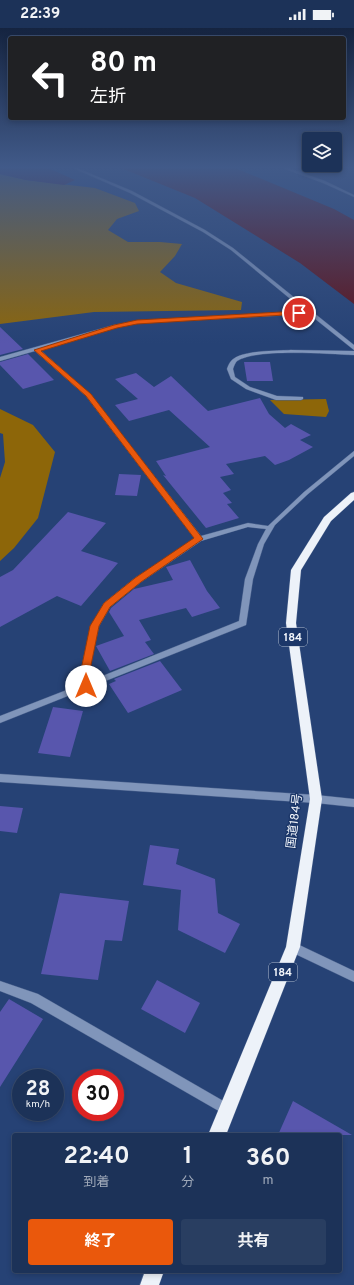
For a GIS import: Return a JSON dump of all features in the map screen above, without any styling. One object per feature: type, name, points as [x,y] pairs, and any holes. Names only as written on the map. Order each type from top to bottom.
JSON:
[{"type":"highway","name":"国道184号","points":[[218,1133],[293,947],[316,799],[291,623],[296,570],[327,519],[354,495]]},
{"type":"highway","points":[[149,1285],[154,1273]]},
{"type":"street","points":[[194,227],[232,249],[312,312],[354,348]]},
{"type":"street","points":[[0,359],[37,350],[116,326],[137,322],[312,312]]},
{"type":"street","points":[[37,350],[88,395],[199,539]]},
{"type":"street","points":[[301,398],[276,398],[248,388],[233,378],[230,369],[234,361],[247,355],[269,353],[354,353]]},
{"type":"street","points":[[0,720],[243,623],[249,579],[261,544],[272,524],[354,452]]},
{"type":"street","points":[[86,686],[86,670],[95,626],[107,605],[138,580],[199,539],[248,525],[270,528]]},
{"type":"street","points":[[0,778],[316,799],[354,803]]},
{"type":"street","points":[[293,947],[354,977]]},
{"type":"street","points":[[0,987],[34,998],[228,1110]]},
{"type":"shaded area","points":[[0,227],[111,227],[108,230],[128,242],[182,244],[175,256],[160,272],[176,283],[242,302],[241,310],[94,312],[0,324]]},
{"type":"shaded area","points":[[241,227],[354,227],[354,304],[300,263]]},
{"type":"shaded area","points":[[326,399],[329,411],[326,417],[284,414],[270,400]]},
{"type":"shaded area","points":[[0,409],[33,425],[55,452],[38,518],[14,548],[0,561],[0,478],[5,462],[3,434],[0,433]]},
{"type":"building","points":[[0,327],[23,349],[0,355]]},
{"type":"building","points":[[28,354],[54,380],[23,389],[0,365],[0,362]]},
{"type":"building","points":[[244,362],[270,362],[273,381],[247,381]]},
{"type":"building","points":[[136,373],[154,387],[171,376],[208,411],[260,398],[269,414],[285,428],[291,424],[311,435],[300,440],[313,447],[289,460],[275,465],[265,456],[226,464],[234,474],[220,477],[231,490],[223,493],[232,503],[227,504],[239,518],[206,528],[163,475],[166,476],[156,461],[210,447],[169,410],[129,421],[115,405],[138,399],[115,379]]},
{"type":"building","points":[[119,474],[141,475],[137,496],[115,495]]},
{"type":"building","points":[[68,512],[106,523],[81,551],[118,563],[81,606],[57,596],[0,627],[0,577],[13,570]]},
{"type":"building","points":[[190,560],[207,591],[220,608],[192,617],[186,608],[139,620],[151,640],[145,642],[154,654],[110,671],[96,646],[124,636],[109,612],[111,608],[134,589],[173,580],[166,567]]},
{"type":"building","points":[[160,661],[182,690],[128,713],[109,684],[116,681],[114,679]]},
{"type":"building","points":[[53,707],[83,711],[70,757],[38,753]]},
{"type":"building","points":[[0,806],[23,808],[17,833],[0,831]]},
{"type":"building","points":[[150,845],[179,849],[176,864],[215,879],[218,913],[240,924],[225,953],[178,930],[181,890],[143,885]]},
{"type":"building","points":[[60,893],[129,901],[122,941],[105,940],[98,980],[41,974]]},
{"type":"building","points":[[157,980],[200,1003],[185,1033],[141,1009]]},
{"type":"building","points":[[9,999],[43,1019],[0,1087],[0,1012]]},
{"type":"building","points":[[293,1101],[352,1135],[342,1135],[342,1133],[279,1133]]},
{"type":"route","points":[[86,686],[86,670],[95,626],[107,605],[138,580],[199,539],[88,395],[37,350],[116,326],[137,322],[299,313]]}]
